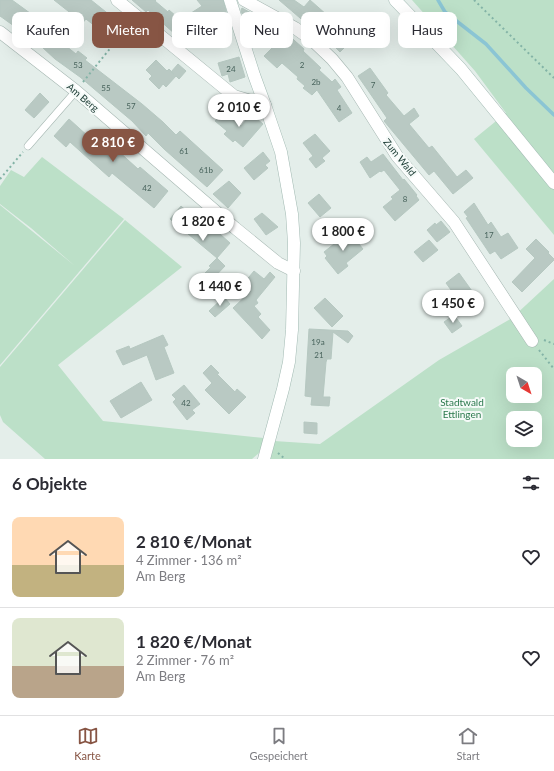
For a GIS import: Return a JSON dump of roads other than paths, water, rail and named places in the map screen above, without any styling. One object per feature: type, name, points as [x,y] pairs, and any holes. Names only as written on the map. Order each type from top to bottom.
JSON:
[{"type":"street","points":[[117,0],[234,96],[266,105]]},
{"type":"street","points":[[230,0],[281,152],[292,214],[294,271],[292,330],[289,362],[264,459]]},
{"type":"street","name":"Zum Wald","points":[[244,0],[295,28],[312,40],[332,59],[347,77],[397,156],[454,222],[532,341]]},
{"type":"street","points":[[395,0],[477,88],[554,183]]},
{"type":"street","name":"Am Berg","points":[[0,32],[76,91],[235,228],[278,262],[294,271]]},
{"type":"lane","points":[[28,146],[76,91]]},
{"type":"waterway","points":[[438,0],[445,12],[486,44],[526,88],[554,115]]},
{"type":"park label","name":"Stadtwald Ettlingen","points":[[462,408]]}]
